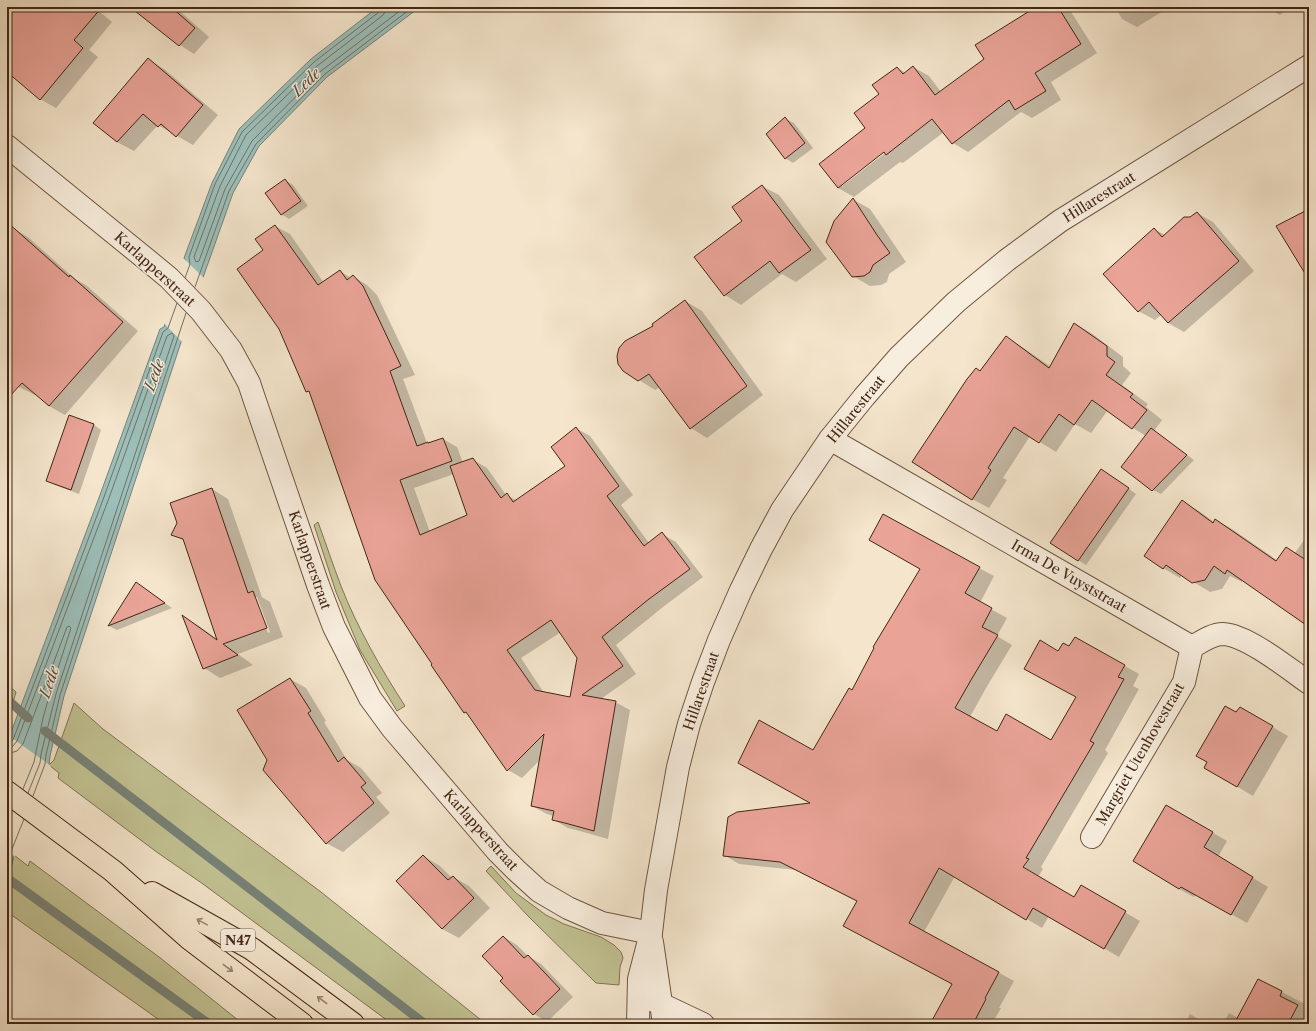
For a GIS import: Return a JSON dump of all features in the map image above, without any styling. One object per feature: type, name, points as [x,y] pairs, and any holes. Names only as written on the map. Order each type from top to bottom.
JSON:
[{"type":"main road","name":"N47","points":[[7,792],[113,871],[190,939],[302,1024]]},
{"type":"main road","name":"N47","points":[[113,871],[252,948],[354,1024]]},
{"type":"street","name":"Hillarestraat","points":[[638,1024],[639,979],[651,933],[657,884],[678,767],[689,724],[725,625],[761,549],[782,510],[830,439],[899,357],[956,302],[1007,260],[1060,221],[1309,66]]},
{"type":"street","name":"Karlapperstraat","points":[[7,146],[169,278],[201,311],[231,350],[249,383],[318,586],[334,627],[370,698],[392,728],[498,852],[539,891],[568,908],[602,924],[651,933]]},
{"type":"street","name":"Irma De Vuyststraat","points":[[830,439],[1192,647]]},
{"type":"street","points":[[1192,647],[1209,637],[1223,634],[1235,636],[1248,641],[1309,683]]},
{"type":"street","name":"Margriet Utenhovestraat","points":[[1092,837],[1184,682],[1192,647]]},
{"type":"street","name":"Hillarestraat","points":[[651,933],[662,1014]]},
{"type":"street","points":[[638,993],[662,1014],[703,1024]]},
{"type":"green space","points":[[318,522],[354,617],[378,663],[405,706],[397,711],[360,650],[336,592],[314,525]]},
{"type":"green space","points":[[7,684],[16,692],[7,732]]},
{"type":"green space","points":[[74,703],[103,729],[321,892],[486,1024],[392,1024],[58,778],[59,773],[49,765],[54,760]]},
{"type":"green space","points":[[14,855],[28,866],[30,861],[159,957],[243,1024],[165,1024],[10,914],[7,892]]},
{"type":"green space","points":[[491,866],[516,893],[546,915],[564,924],[601,937],[614,945],[621,952],[623,958],[620,967],[619,985],[596,983],[528,916],[486,871]]},
{"type":"water","name":"Lede","points":[[378,7],[420,7],[327,77],[259,146],[233,193],[194,303],[64,696],[49,765],[7,874],[7,743],[100,495],[160,329],[164,327],[186,263],[184,258],[212,183],[239,129],[311,59]]},
{"type":"pier","points":[[182,257],[204,278],[183,343],[164,323],[184,263]]},
{"type":"pier","points":[[8,735],[51,766],[15,857],[7,850]]},
{"type":"building","points":[[7,7],[102,7],[74,40],[83,48],[40,100],[7,72]]},
{"type":"building","points":[[130,7],[171,7],[195,28],[179,46]]},
{"type":"building","points":[[1036,7],[1058,7],[1081,44],[1035,73],[1046,91],[1015,110],[1009,100],[952,144],[932,119],[886,155],[884,152],[838,188],[819,164],[865,128],[854,113],[879,94],[872,85],[897,67],[903,74],[913,66],[935,95],[984,59],[975,45]]},
{"type":"building","points":[[148,58],[203,105],[176,137],[161,124],[158,127],[143,114],[117,142],[93,123]]},
{"type":"building","points":[[785,117],[805,143],[785,159],[766,134]]},
{"type":"building","points":[[285,179],[301,201],[281,215],[265,193]]},
{"type":"building","points":[[762,185],[811,250],[779,273],[770,261],[724,296],[694,257],[742,221],[732,207]]},
{"type":"building","points":[[853,198],[890,253],[873,265],[870,272],[864,276],[852,277],[826,242],[834,221]]},
{"type":"building","points":[[1309,209],[1309,280],[1276,226]]},
{"type":"building","points":[[1197,212],[1239,261],[1168,323],[1149,302],[1138,312],[1103,274],[1154,228],[1162,237],[1184,217],[1190,217]]},
{"type":"building","points":[[7,222],[123,322],[49,406],[22,383],[7,399]]},
{"type":"building","points":[[275,225],[318,285],[340,270],[347,280],[353,275],[363,286],[401,366],[390,371],[417,446],[443,438],[452,461],[400,480],[420,535],[467,515],[450,466],[473,458],[501,498],[507,493],[513,502],[565,466],[551,447],[576,427],[619,486],[607,496],[644,546],[662,532],[690,569],[649,599],[602,637],[623,666],[582,695],[616,701],[594,831],[552,820],[554,811],[531,806],[544,734],[507,771],[466,712],[464,713],[375,580],[309,391],[306,392],[279,329],[237,269],[263,250],[255,239]],"holes":[[[551,620],[577,658],[570,697],[535,690],[507,650]]]},
{"type":"building","points":[[685,300],[747,386],[690,429],[649,374],[638,381],[623,371],[618,364],[617,356],[619,348],[625,341],[653,326],[652,324]]},
{"type":"building","points":[[1074,323],[1107,346],[1107,356],[1115,362],[1106,375],[1133,394],[1130,397],[1147,410],[1132,429],[1092,400],[1074,425],[1059,414],[1039,443],[1014,427],[988,468],[991,470],[972,500],[912,462],[967,379],[976,368],[980,371],[1006,336],[1049,368]]},
{"type":"building","points":[[69,415],[94,424],[71,490],[46,481]]},
{"type":"building","points":[[1151,428],[1187,455],[1152,491],[1121,467]]},
{"type":"building","points":[[1101,469],[1129,488],[1078,561],[1050,543]]},
{"type":"building","points":[[212,488],[248,593],[253,591],[267,628],[223,644],[238,655],[203,669],[182,615],[217,640],[183,539],[171,535],[177,523],[170,503]]},
{"type":"building","points":[[1182,500],[1213,523],[1215,519],[1276,561],[1286,547],[1309,562],[1309,627],[1227,570],[1225,574],[1214,566],[1205,580],[1192,583],[1166,565],[1163,569],[1144,556]]},
{"type":"building","points":[[883,514],[980,567],[965,593],[992,608],[982,627],[998,635],[955,708],[997,731],[1006,714],[1051,740],[1076,697],[1024,669],[1040,640],[1058,651],[1063,643],[1069,646],[1075,637],[1125,665],[1118,677],[1124,679],[1090,741],[1094,743],[1026,858],[1029,859],[1023,867],[1074,897],[1081,885],[1126,911],[1104,949],[1033,908],[1026,920],[939,868],[909,923],[999,972],[973,1024],[930,1024],[952,984],[843,926],[857,901],[780,862],[723,856],[728,817],[737,812],[810,803],[738,763],[759,720],[813,750],[849,688],[852,690],[874,648],[873,647],[920,569],[869,540]]},
{"type":"building","points":[[136,582],[165,603],[108,626]]},
{"type":"building","points":[[290,678],[311,711],[308,713],[338,762],[344,757],[366,783],[361,787],[374,803],[326,844],[263,770],[267,760],[237,710]]},
{"type":"building","points":[[1225,706],[1236,712],[1240,707],[1273,726],[1237,787],[1204,768],[1207,762],[1196,756]]},
{"type":"building","points":[[1166,805],[1213,832],[1204,847],[1253,877],[1231,915],[1181,887],[1179,889],[1133,861]]},
{"type":"building","points":[[423,855],[448,880],[453,876],[474,898],[442,929],[396,881]]},
{"type":"building","points":[[503,936],[524,958],[528,955],[560,989],[533,1015],[500,981],[503,978],[482,956]]},
{"type":"building","points":[[1258,979],[1282,991],[1280,996],[1298,1005],[1288,1024],[1234,1024]]},
{"type":"waterway","points":[[7,699],[28,718]]},
{"type":"waterway","points":[[45,731],[425,1024]]},
{"type":"waterway","points":[[7,878],[209,1024]]}]
